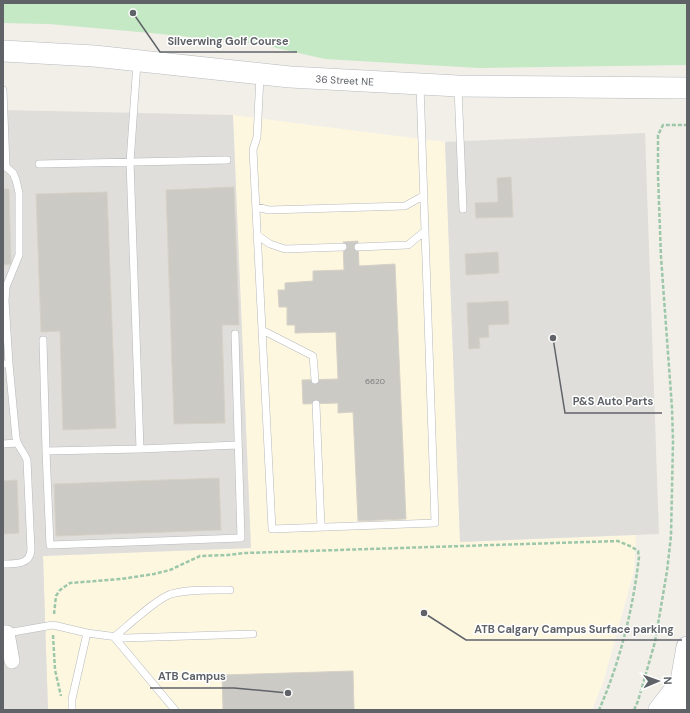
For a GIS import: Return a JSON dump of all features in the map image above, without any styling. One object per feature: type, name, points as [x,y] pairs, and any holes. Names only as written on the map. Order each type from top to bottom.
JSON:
[{"type":"street","name":"36 Street NE","points":[[3,51],[94,56],[290,77],[458,86],[687,88]]},
{"type":"street","points":[[5,633],[12,661]]},
{"type":"street","points":[[676,710],[684,682],[687,647]]},
{"type":"street","points":[[659,710],[684,682]]},
{"type":"lane","points":[[138,60],[130,162],[140,449]]},
{"type":"lane","points":[[260,74],[256,138],[253,150],[272,530],[435,523],[420,83]]},
{"type":"lane","points":[[458,86],[463,209]]},
{"type":"lane","points":[[3,90],[4,167],[13,173],[16,180],[19,199],[19,255],[6,287],[6,364],[14,431],[17,443],[26,460],[31,556],[20,564],[3,564]]},
{"type":"lane","points":[[39,164],[227,160]]},
{"type":"lane","points":[[256,207],[269,210],[405,206],[424,196]]},
{"type":"lane","points":[[358,247],[408,245],[425,231]]},
{"type":"lane","points":[[257,235],[270,244],[285,249],[343,247]]},
{"type":"lane","points":[[262,330],[313,356],[315,380]]},
{"type":"lane","points":[[43,340],[50,545],[58,545],[241,538],[235,334]]},
{"type":"lane","points":[[316,404],[321,527]]},
{"type":"lane","points":[[3,444],[17,443]]},
{"type":"lane","points":[[46,451],[238,445]]},
{"type":"lane","points":[[114,637],[151,606],[170,594],[189,591],[230,590]]},
{"type":"lane","points":[[5,633],[53,625],[87,633],[126,638],[253,634]]},
{"type":"lane","points":[[72,710],[72,700],[87,633]]},
{"type":"lane","points":[[114,637],[175,710]]},
{"type":"path","points":[[634,710],[655,642],[671,536],[673,448],[672,408],[661,256],[658,135],[663,125],[687,125]]},
{"type":"path","points":[[62,702],[55,670],[53,625],[56,596],[60,590],[70,584],[154,574],[170,570],[200,556],[245,553],[618,541],[638,551],[640,557],[627,625],[614,670],[599,710]]},
{"type":"shaded area","points":[[3,110],[233,115],[251,548],[43,556],[48,710],[3,710]]},
{"type":"shaded area","points":[[233,115],[445,142],[460,542],[636,535],[634,571],[603,683],[592,710],[48,710],[43,556],[251,548]]},
{"type":"shaded area","points":[[645,133],[659,534],[460,542],[445,142]]},
{"type":"green space","points":[[3,3],[687,3],[687,65],[479,68],[325,59],[259,44],[49,24],[3,23]]},
{"type":"building","points":[[511,177],[513,217],[476,218],[475,203],[498,202],[497,178]]},
{"type":"building","points":[[234,187],[239,325],[222,325],[225,423],[174,424],[166,190]]},
{"type":"building","points":[[3,189],[9,189],[11,264],[3,265]]},
{"type":"building","points":[[107,192],[116,428],[63,430],[60,331],[41,332],[36,194]]},
{"type":"building","points":[[358,241],[359,266],[395,264],[406,519],[358,521],[353,412],[338,413],[338,403],[303,404],[302,380],[338,379],[336,332],[295,333],[295,325],[287,325],[287,307],[279,307],[278,290],[285,290],[285,283],[313,281],[313,271],[344,270],[343,242]]},
{"type":"building","points":[[498,252],[499,273],[466,275],[465,254]]},
{"type":"building","points":[[508,301],[509,324],[488,325],[489,337],[479,338],[480,348],[469,349],[467,303]]},
{"type":"building","points":[[219,478],[221,530],[56,536],[54,484]]},
{"type":"building","points":[[17,480],[19,533],[3,534],[3,481]]},
{"type":"building","points":[[353,671],[354,710],[223,710],[222,675]]},
{"type":"place","name":"Silverwing Golf Course","points":[[133,13]]},
{"type":"place","name":"P&S Auto Parts","points":[[553,338]]},
{"type":"place","name":"ATB Calgary Campus Surface parking","points":[[424,613]]},
{"type":"place","name":"ATB Campus","points":[[288,693]]}]
